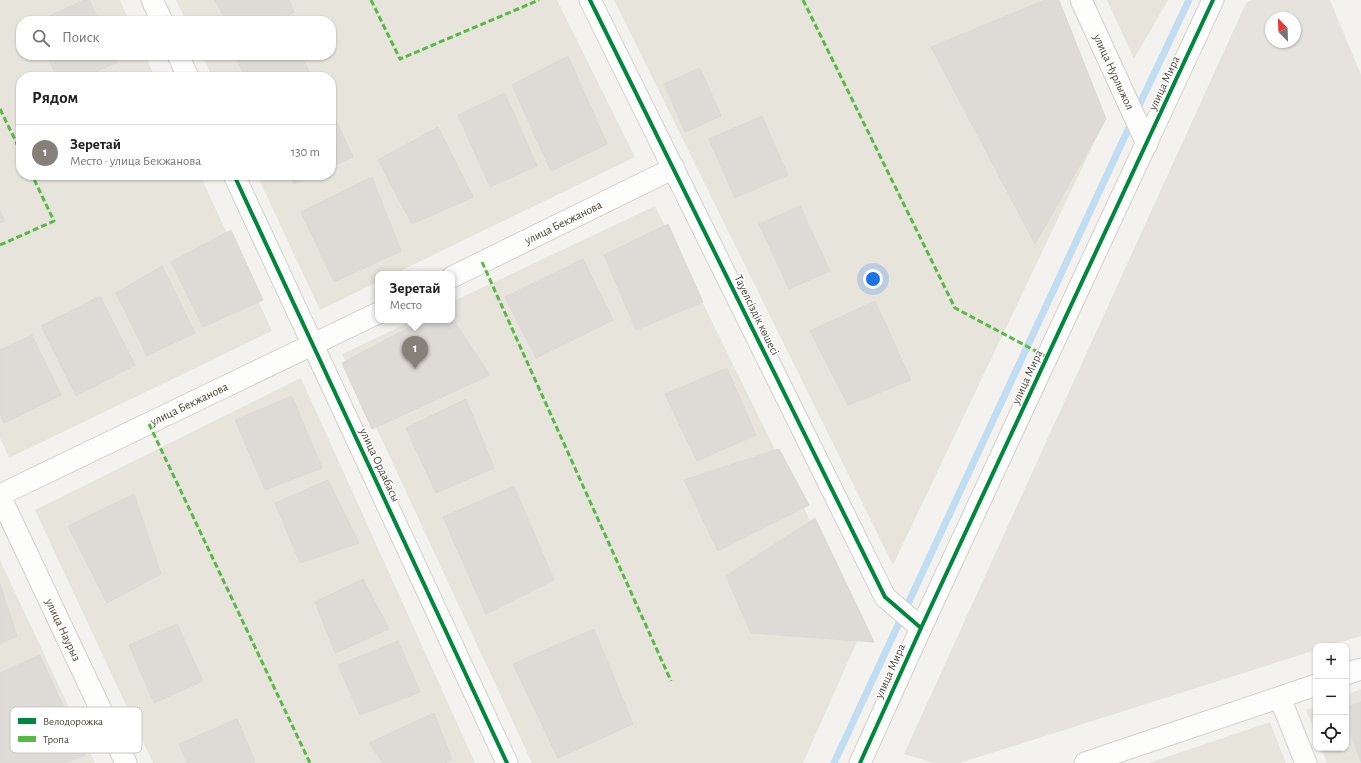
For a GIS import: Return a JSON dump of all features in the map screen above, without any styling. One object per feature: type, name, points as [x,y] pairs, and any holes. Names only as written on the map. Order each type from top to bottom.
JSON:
[{"type":"street","points":[[152,0],[160,16]]},
{"type":"street","name":"Тауелсіздік көшесі","points":[[590,0],[885,597],[921,628]]},
{"type":"street","name":"улица Нурлыжол","points":[[1081,0],[1147,144]]},
{"type":"street","name":"улица Мира","points":[[860,763],[921,628],[1213,0]]},
{"type":"street","points":[[180,60],[186,72]]},
{"type":"street","name":"улица Бекжанова","points":[[455,276],[674,168]]},
{"type":"street","name":"улица Ордабасы","points":[[236,180],[507,763]]},
{"type":"street","name":"улица Бекжанова","points":[[0,496],[375,314]]},
{"type":"street","name":"улица Наурыз","points":[[0,496],[100,707]]},
{"type":"street","points":[[1349,673],[1361,669]]},
{"type":"street","points":[[1086,763],[1313,686]]},
{"type":"street","points":[[1280,698],[1306,763]]},
{"type":"street","name":"улица Наурыз","points":[[121,753],[126,763]]},
{"type":"shaded area","points":[[0,0],[120,0],[127,16],[16,16],[16,60],[147,60],[153,72],[16,72],[16,180],[202,180],[272,331],[9,458],[0,438]]},
{"type":"shaded area","points":[[176,0],[557,0],[635,157],[400,271],[375,271],[375,283],[320,310],[259,180],[336,180],[336,72],[210,72],[204,60],[336,60],[336,16],[184,16]]},
{"type":"shaded area","points":[[614,0],[1049,0],[1104,122],[893,565]]},
{"type":"shaded area","points":[[1107,0],[1168,0],[1134,59]]},
{"type":"shaded area","points":[[1252,0],[1330,0],[1361,75],[1361,636],[1338,643],[1313,643],[1313,651],[960,763],[934,763],[904,754],[1246,3]]},
{"type":"shaded area","points":[[655,206],[863,628],[803,763],[532,763],[342,354],[408,323],[455,323],[455,301]]},
{"type":"shaded area","points":[[301,378],[475,763],[153,763],[142,739],[142,707],[127,707],[35,510]]},
{"type":"shaded area","points":[[0,560],[69,707],[10,707],[10,753],[90,753],[95,763],[0,763]]},
{"type":"shaded area","points":[[1361,689],[1361,763],[1327,763],[1322,751],[1349,751],[1349,694]]},
{"type":"shaded area","points":[[1313,707],[1313,728],[1306,710]]},
{"type":"shaded area","points":[[1270,722],[1286,763],[1149,763]]},
{"type":"building","points":[[84,0],[89,0],[97,16],[49,16]]},
{"type":"building","points":[[215,0],[289,0],[294,12],[287,16],[223,16]]},
{"type":"building","points":[[1045,0],[1059,0],[1106,119],[1035,244],[931,47]]},
{"type":"building","points":[[568,56],[607,144],[551,171],[512,85]]},
{"type":"building","points":[[49,60],[116,60],[117,62],[96,72],[55,72]]},
{"type":"building","points":[[237,60],[304,60],[310,72],[243,72]]},
{"type":"building","points":[[700,68],[721,116],[685,132],[664,84]]},
{"type":"building","points":[[505,93],[537,166],[490,187],[458,115]]},
{"type":"building","points":[[762,116],[788,175],[735,198],[709,139]]},
{"type":"building","points":[[336,121],[353,157],[336,165]]},
{"type":"building","points":[[438,127],[473,197],[412,224],[378,160]]},
{"type":"building","points":[[372,177],[401,251],[334,282],[301,212]]},
{"type":"building","points":[[292,180],[303,180],[294,184]]},
{"type":"building","points":[[800,206],[830,271],[789,289],[759,224]]},
{"type":"building","points":[[0,211],[5,221],[0,223]]},
{"type":"building","points":[[668,224],[703,302],[636,330],[604,255]]},
{"type":"building","points":[[231,230],[263,300],[203,327],[171,262]]},
{"type":"building","points":[[583,259],[613,320],[536,358],[505,297]]},
{"type":"building","points":[[162,266],[195,333],[147,356],[116,293]]},
{"type":"building","points":[[100,296],[135,365],[76,396],[41,326]]},
{"type":"building","points":[[875,301],[911,380],[848,405],[810,331]]},
{"type":"building","points":[[455,322],[490,375],[372,429],[342,363],[417,323]]},
{"type":"building","points":[[32,335],[61,395],[4,423],[0,414],[0,350]]},
{"type":"building","points":[[727,368],[756,435],[697,461],[665,394]]},
{"type":"building","points":[[292,396],[322,468],[265,490],[235,420]]},
{"type":"building","points":[[466,399],[494,468],[436,493],[406,428]]},
{"type":"building","points":[[779,449],[809,505],[718,551],[684,480]]},
{"type":"building","points":[[328,480],[359,543],[300,563],[275,503]]},
{"type":"building","points":[[514,486],[554,580],[486,614],[443,517]]},
{"type":"building","points":[[134,494],[161,574],[107,603],[68,526]]},
{"type":"building","points":[[815,518],[874,642],[751,633],[726,576]]},
{"type":"building","points":[[363,579],[389,629],[335,653],[315,602]]},
{"type":"building","points":[[0,584],[17,636],[0,644]]},
{"type":"building","points":[[177,624],[203,681],[154,703],[129,645]]},
{"type":"building","points":[[594,629],[633,724],[558,758],[513,664]]},
{"type":"building","points":[[398,641],[420,692],[360,715],[338,665]]},
{"type":"building","points":[[40,655],[63,707],[10,707],[10,753],[84,753],[85,755],[65,763],[0,763],[0,673]]},
{"type":"building","points":[[1361,702],[1361,762],[1349,730],[1349,706]]},
{"type":"building","points":[[434,713],[452,760],[445,763],[383,763],[369,743]]},
{"type":"building","points":[[237,719],[255,761],[251,763],[187,763],[179,744]]},
{"type":"waterway","points":[[1136,112],[1189,0]]},
{"type":"waterway","points":[[834,763],[1132,121]]},
{"type":"marked path","points":[[371,0],[400,59],[539,0]]},
{"type":"marked path","points":[[803,0],[955,308],[1047,357]]},
{"type":"marked path","points":[[0,109],[16,142]]},
{"type":"marked path","points":[[0,245],[54,221],[34,180]]},
{"type":"marked path","points":[[482,262],[671,681]]},
{"type":"marked path","points":[[149,424],[310,763]]},
{"type":"cycle path","points":[[590,0],[885,597],[921,628]]},
{"type":"cycle path","points":[[860,763],[921,628],[1213,0]]},
{"type":"cycle path","points":[[236,180],[507,763]]},
{"type":"place","name":"Зеретай","points":[[415,369]]}]
